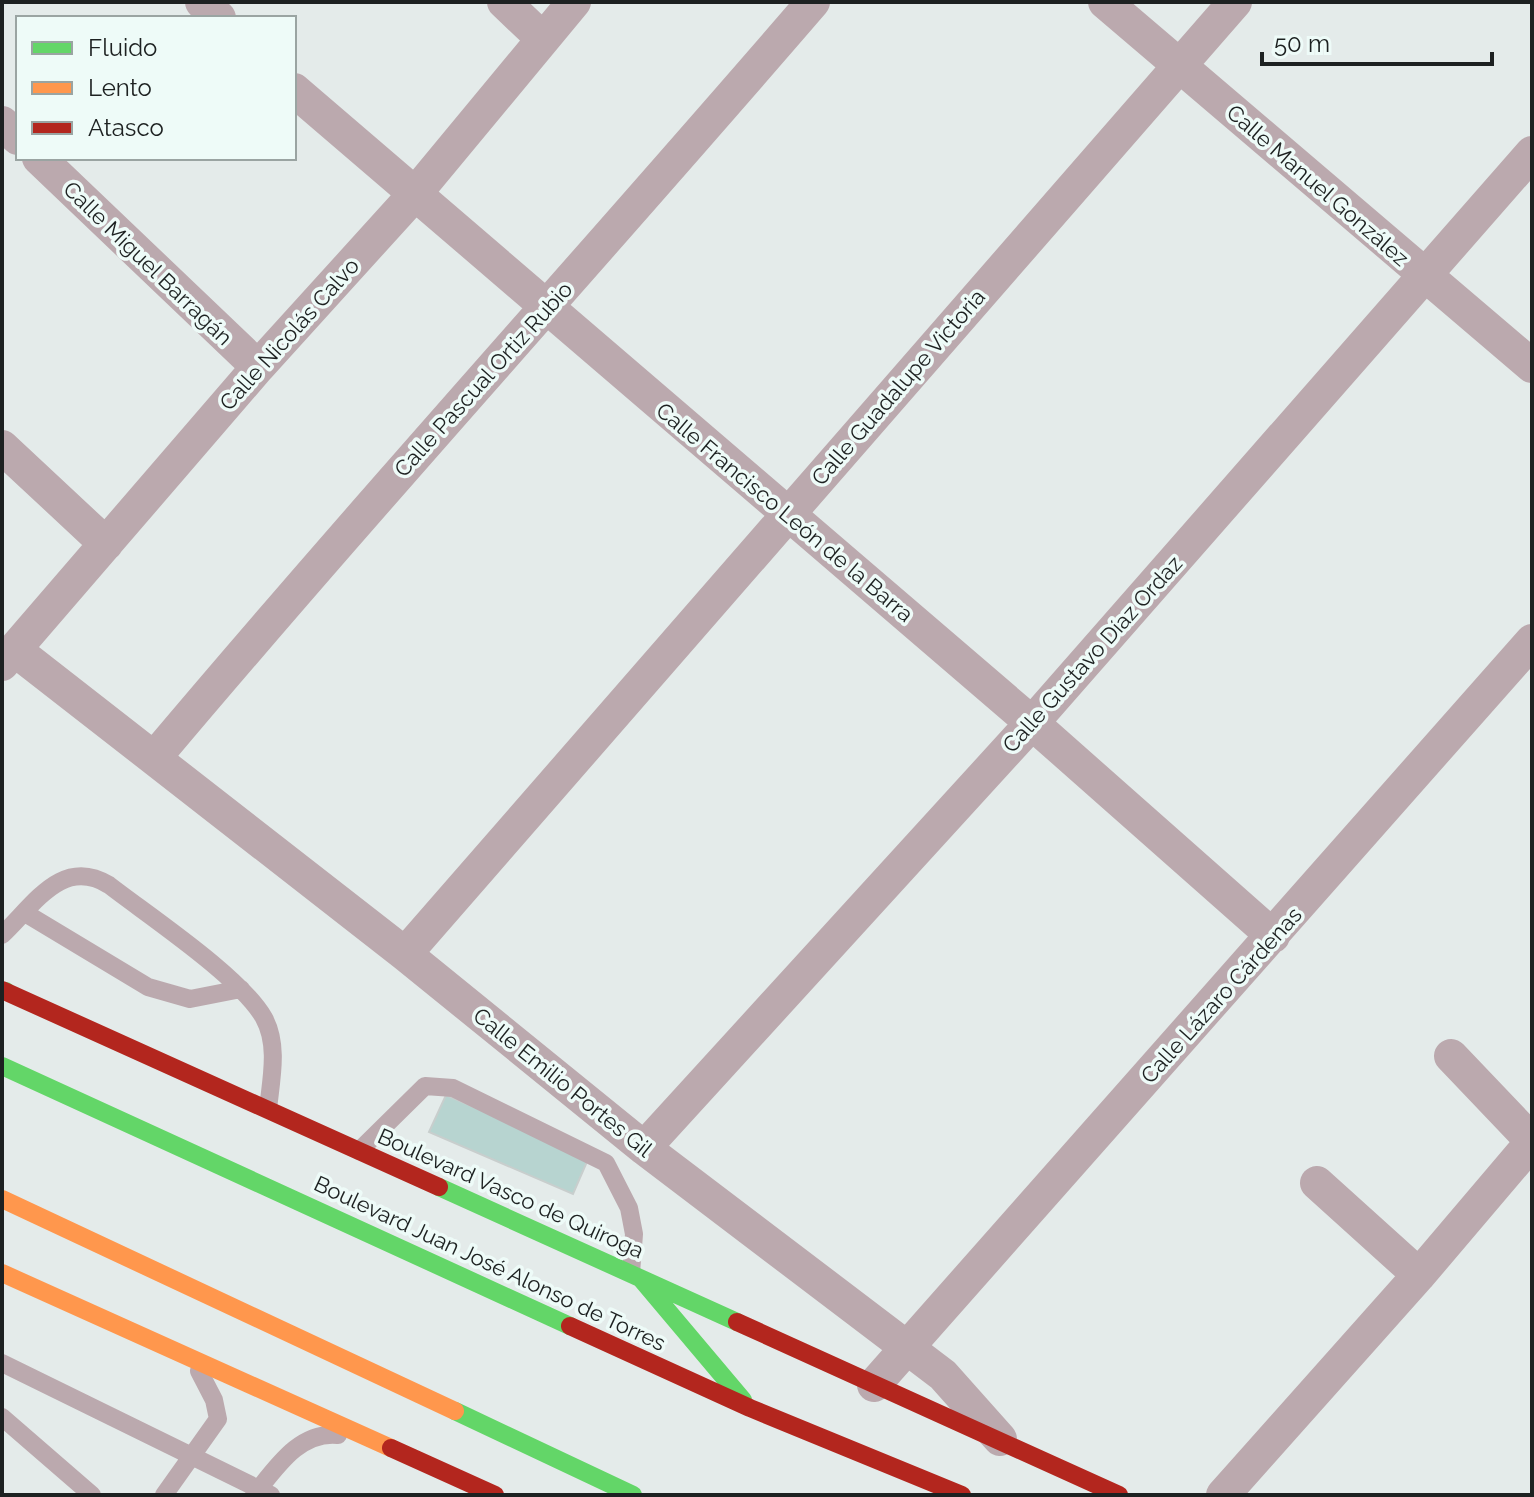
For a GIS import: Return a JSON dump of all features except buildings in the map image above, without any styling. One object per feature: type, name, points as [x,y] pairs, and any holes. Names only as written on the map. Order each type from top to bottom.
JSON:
[{"type":"main road","name":"Boulevard Vasco de Quiroga","points":[[3,991],[1001,1440]]},
{"type":"main road","name":"Boulevard Juan José Alonso de Torres","points":[[2,1066],[750,1408],[962,1495]]},
{"type":"main road","points":[[2,1199],[633,1495]]},
{"type":"main road","points":[[2,1273],[495,1495]]},
{"type":"main road","points":[[636,1276],[750,1408]]},
{"type":"main road","name":"Calle Emilio Portes Gil","points":[[1001,1440],[1119,1495]]},
{"type":"street","points":[[202,2],[217,16]]},
{"type":"street","points":[[504,2],[543,39]]},
{"type":"street","name":"Calle Nicolás Calvo","points":[[9,657],[258,367],[414,195],[574,2]]},
{"type":"street","name":"Calle Pascual Ortiz Rubio","points":[[155,757],[347,529],[547,309],[813,2]]},
{"type":"street","name":"Calle Manuel González","points":[[1105,2],[1532,366]]},
{"type":"street","name":"Calle Guadalupe Victoria","points":[[405,954],[1235,2]]},
{"type":"street","name":"Calle Francisco León de la Barra","points":[[296,92],[1032,723],[1273,936]]},
{"type":"street","name":"Calle Gustavo Díaz Ordaz","points":[[644,1148],[1032,723],[1532,153]]},
{"type":"street","name":"Calle Miguel Barragán","points":[[41,160],[258,367]]},
{"type":"street","points":[[2,447],[106,544]]},
{"type":"street","name":"Calle Lázaro Cárdenas","points":[[874,1385],[1532,641]]},
{"type":"street","name":"Calle Emilio Portes Gil","points":[[9,657],[155,757],[644,1148],[943,1375],[1001,1440]]},
{"type":"street","points":[[1223,1495],[1419,1275],[1532,1141],[1451,1056]]},
{"type":"street","points":[[1317,1183],[1419,1275]]},
{"type":"lane","points":[[2,935],[59,880],[86,874],[109,885],[241,989],[264,1019],[271,1040],[273,1061],[268,1109]]},
{"type":"lane","points":[[25,913],[148,987],[190,999],[241,989]]},
{"type":"lane","points":[[359,1151],[425,1086],[453,1088],[606,1163],[629,1208],[636,1276]]},
{"type":"lane","points":[[164,1495],[218,1419],[206,1382],[191,1358]]},
{"type":"lane","points":[[2,1363],[261,1493],[285,1455],[306,1442],[327,1434],[372,1439]]},
{"type":"lane","points":[[2,1417],[92,1495]]},
{"type":"traffic: fast","points":[[2,1066],[570,1326]]},
{"type":"traffic: fast","points":[[439,1187],[737,1322]]},
{"type":"traffic: fast","points":[[641,1279],[743,1400]]},
{"type":"traffic: fast","points":[[455,1411],[633,1495]]},
{"type":"traffic: slow","points":[[2,1199],[455,1411]]},
{"type":"traffic: slow","points":[[2,1273],[391,1448]]},
{"type":"traffic: jam","points":[[2,990],[439,1187]]},
{"type":"traffic: jam","points":[[737,1322],[1119,1495]]},
{"type":"traffic: jam","points":[[570,1326],[750,1408],[962,1495]]},
{"type":"traffic: jam","points":[[391,1448],[495,1495]]}]
